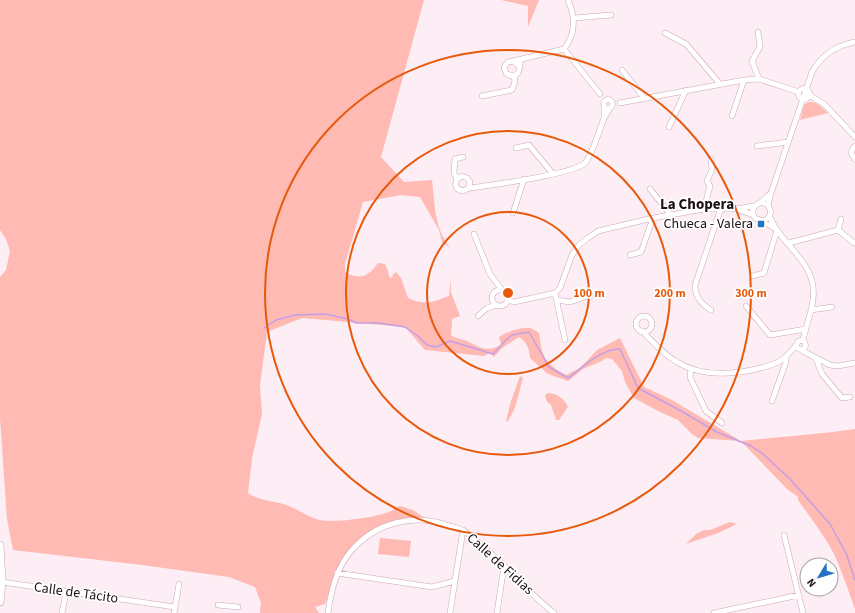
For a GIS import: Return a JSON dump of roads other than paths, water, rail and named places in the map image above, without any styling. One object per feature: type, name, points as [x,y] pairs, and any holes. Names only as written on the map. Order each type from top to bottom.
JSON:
[{"type":"street","points":[[521,59],[519,72],[514,76],[508,75],[504,70],[504,67],[508,62],[564,48],[569,42],[574,18],[568,0]]},
{"type":"street","points":[[574,18],[611,15]]},
{"type":"street","points":[[758,32],[760,47],[752,60],[759,79]]},
{"type":"street","points":[[665,33],[686,44],[720,84]]},
{"type":"street","points":[[768,205],[770,193],[812,72],[823,57],[837,48],[855,42]]},
{"type":"street","points":[[564,48],[600,94],[604,105],[604,118]]},
{"type":"street","points":[[514,61],[519,66]]},
{"type":"street","points":[[622,70],[644,98]]},
{"type":"street","points":[[482,96],[512,90],[516,82],[514,76]]},
{"type":"street","points":[[604,105],[607,109],[620,103],[644,98],[744,80],[759,79],[798,92],[802,99]]},
{"type":"street","points":[[732,116],[744,80]]},
{"type":"street","points":[[798,92],[802,89],[806,89]]},
{"type":"street","points":[[806,89],[809,92],[809,95],[824,104],[855,137]]},
{"type":"street","points":[[669,127],[686,90]]},
{"type":"street","points":[[600,94],[610,100],[620,103]]},
{"type":"street","points":[[802,99],[807,98],[809,95]]},
{"type":"street","points":[[604,105],[606,101],[610,100]]},
{"type":"street","points":[[469,188],[470,182],[467,178],[462,176],[457,179],[455,184],[458,189],[463,191],[469,188],[574,169],[586,162],[604,118],[613,104],[610,100]]},
{"type":"street","points":[[757,146],[788,142]]},
{"type":"street","points":[[516,148],[529,145],[552,174]]},
{"type":"street","points":[[855,146],[851,153],[855,159]]},
{"type":"street","points":[[457,179],[454,173],[455,159],[463,157]]},
{"type":"street","points":[[704,209],[710,186],[707,181],[712,170],[711,159]]},
{"type":"street","points":[[513,213],[524,179]]},
{"type":"street","points":[[650,189],[670,214]]},
{"type":"street","points":[[508,300],[514,302],[555,293],[560,288],[572,255],[579,245],[598,231],[670,214],[704,209],[736,209],[754,206],[761,202],[770,193]]},
{"type":"street","points":[[753,276],[764,273],[777,230],[770,216],[771,209],[768,205],[761,202]]},
{"type":"street","points":[[753,215],[754,206]]},
{"type":"street","points":[[711,310],[704,306],[695,294],[695,285],[721,208]]},
{"type":"street","points":[[642,332],[659,349],[676,362],[691,369],[721,374],[744,372],[779,362],[801,345],[814,298],[810,273],[789,243],[777,230],[757,219],[753,215],[736,209]]},
{"type":"street","points":[[763,221],[770,216]]},
{"type":"street","points":[[630,255],[641,252],[652,218]]},
{"type":"street","points":[[838,230],[841,219]]},
{"type":"street","points":[[789,243],[838,230]]},
{"type":"street","points":[[838,230],[854,243]]},
{"type":"street","points":[[474,234],[490,274],[502,290],[507,294],[508,300],[505,305],[497,305],[487,308],[478,316]]},
{"type":"street","points":[[497,305],[493,301],[493,295],[497,291],[502,290]]},
{"type":"street","points":[[555,293],[565,340]]},
{"type":"street","points":[[557,300],[570,302],[591,295]]},
{"type":"street","points":[[746,306],[770,335],[806,329]]},
{"type":"street","points":[[811,310],[832,307]]},
{"type":"street","points":[[801,345],[815,358],[830,365],[838,366],[855,363]]},
{"type":"street","points":[[772,401],[788,355]]},
{"type":"street","points":[[815,358],[822,374],[842,398],[850,397]]},
{"type":"street","points":[[691,369],[690,377],[706,410],[722,423]]},
{"type":"street","name":"Calle de Fidias","points":[[328,613],[331,592],[337,573],[351,552],[367,537],[388,525],[410,519],[437,521],[463,530],[504,566],[548,611],[554,613]]},
{"type":"street","points":[[450,613],[463,530]]},
{"type":"street","points":[[718,613],[799,594],[784,536]]},
{"type":"street","points":[[0,545],[2,582],[0,602]]},
{"type":"street","points":[[497,613],[504,566]]},
{"type":"street","points":[[337,573],[432,587],[454,581]]},
{"type":"street","name":"Calle de Tácito","points":[[2,582],[175,610]]},
{"type":"street","points":[[175,610],[179,584]]},
{"type":"street","points":[[62,613],[66,592]]},
{"type":"street","points":[[800,597],[803,613]]},
{"type":"street","points":[[218,605],[238,608]]},
{"type":"street","points":[[226,613],[227,606]]},
{"type":"waterway","points":[[264,328],[276,320],[295,315],[325,314],[348,319],[356,323],[379,323],[405,327],[418,336],[427,345],[436,347],[450,341],[493,354],[512,335],[529,332],[549,367],[568,378],[599,355],[620,349],[638,388],[717,432],[751,446],[763,454],[790,479],[830,524],[846,553],[855,580]]},
{"type":"place","name":"Chueca - Valera","points":[[761,224]]},
{"type":"district","name":"La Chopera","points":[[697,204]]}]
